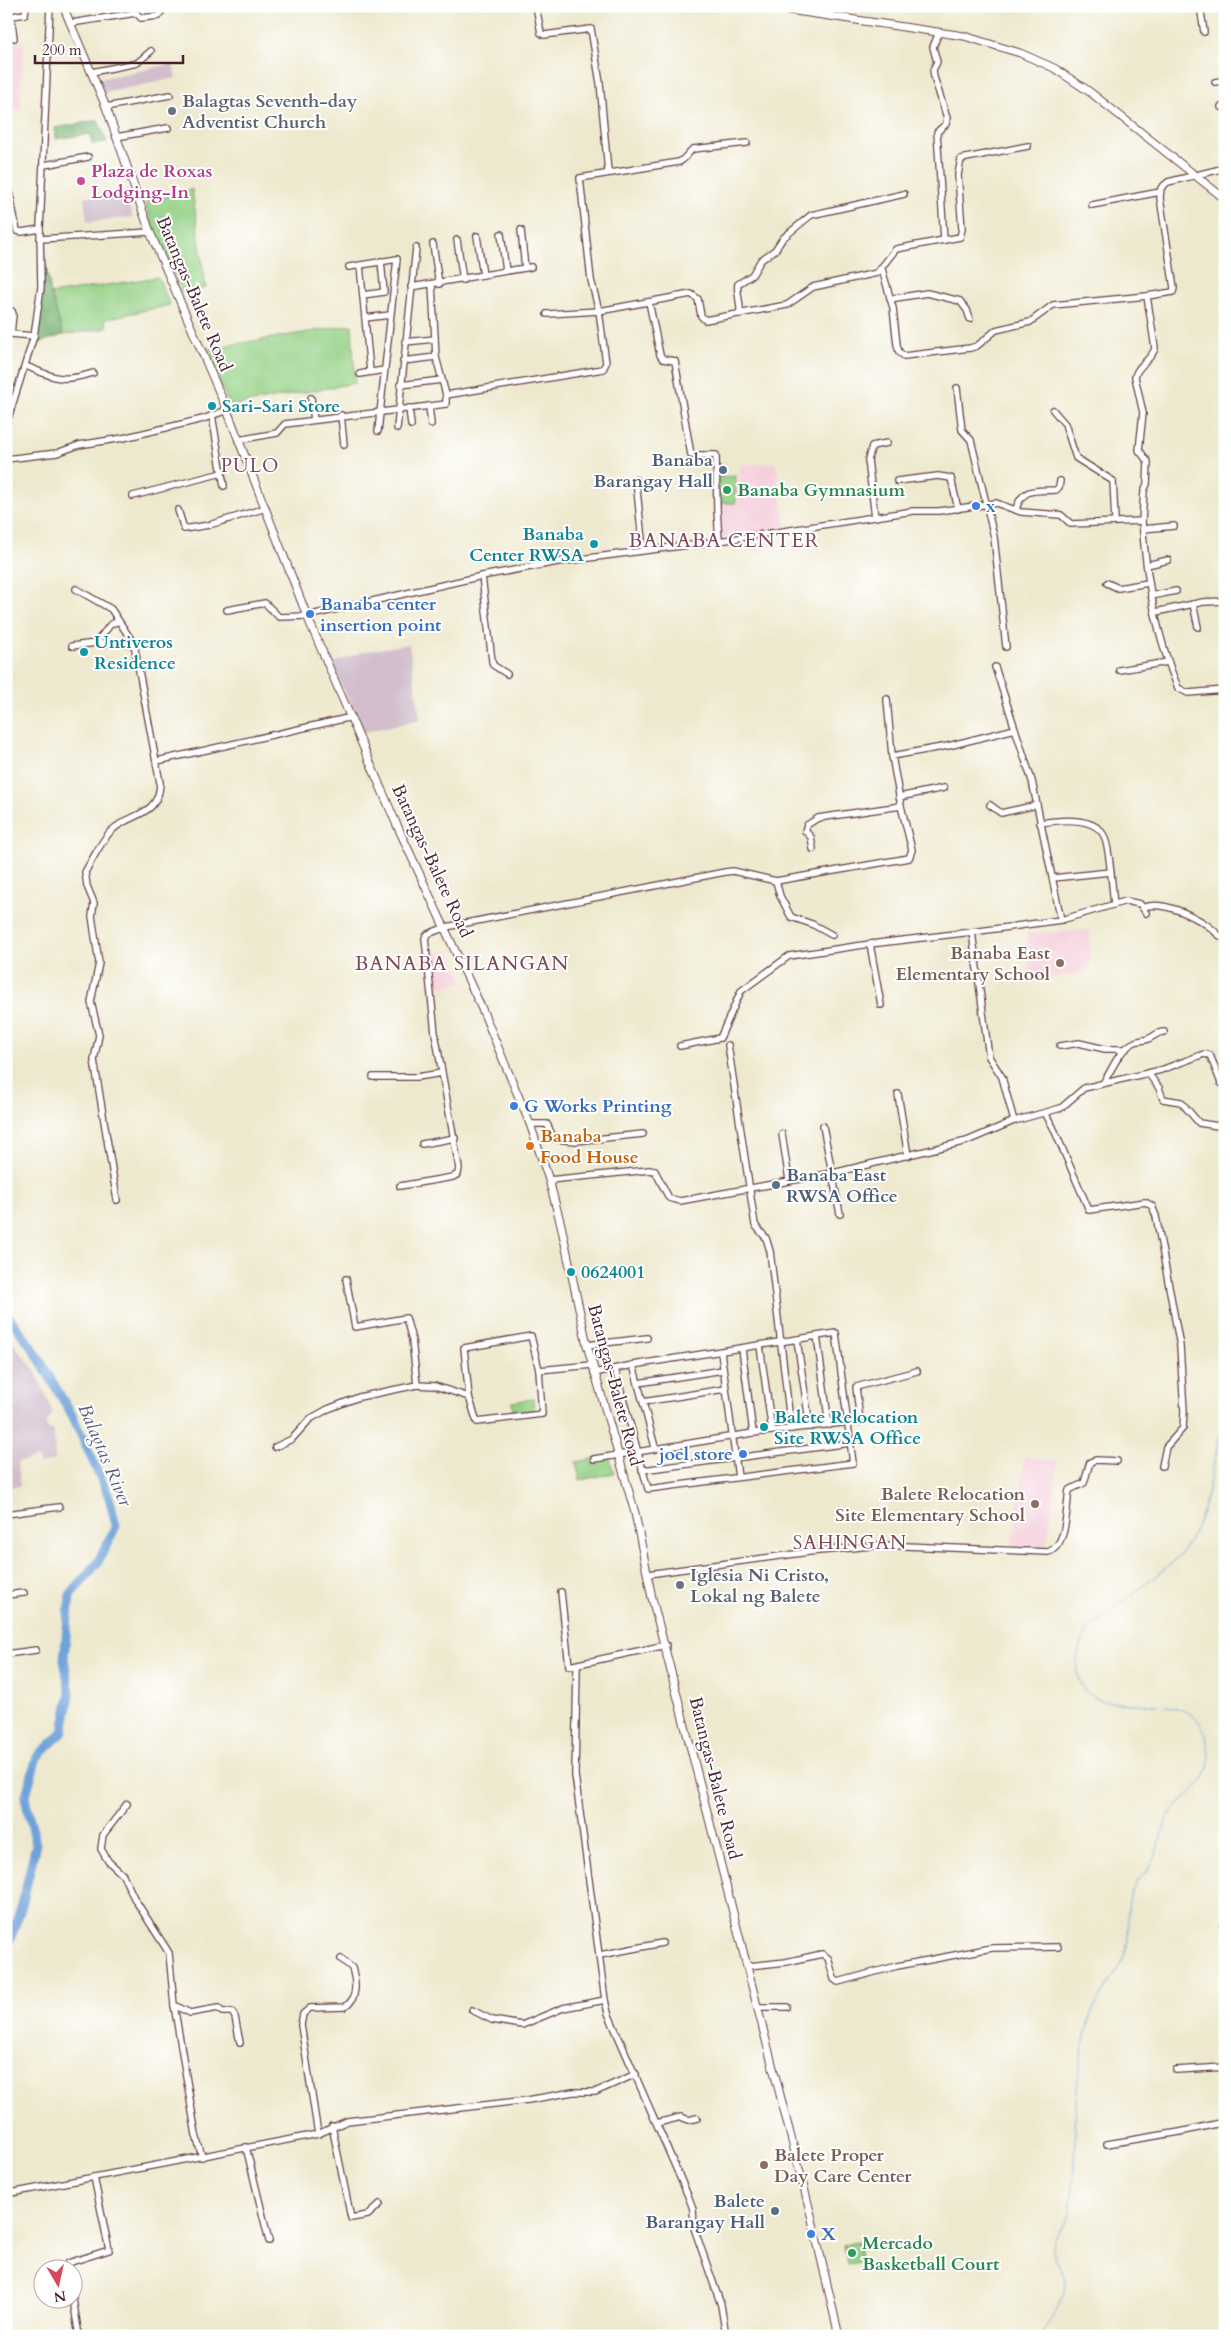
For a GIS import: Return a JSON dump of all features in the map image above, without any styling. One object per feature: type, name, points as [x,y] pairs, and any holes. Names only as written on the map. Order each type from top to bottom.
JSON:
[{"type":"main road","name":"Batangas-Balete Road","points":[[63,6],[106,107],[150,232],[227,410],[307,616],[396,823],[446,927],[530,1124],[549,1180],[594,1373],[616,1454],[635,1513],[648,1574],[811,2215],[839,2336]]},
{"type":"main road","points":[[762,6],[964,36],[1020,53],[1054,68],[1090,92],[1225,199]]},
{"type":"street","points":[[14,38],[8,17],[25,14],[26,6]]},
{"type":"street","points":[[6,425],[34,336],[41,287],[40,229],[50,6]]},
{"type":"street","points":[[71,23],[136,12],[141,18],[159,16],[164,6]]},
{"type":"street","points":[[536,6],[541,33],[544,36],[591,29],[600,83],[608,172]]},
{"type":"street","points":[[1200,6],[1204,32]]},
{"type":"street","points":[[938,32],[933,47],[937,62],[933,70],[947,118],[946,124],[937,132],[944,240]]},
{"type":"street","points":[[92,72],[137,63],[151,51]]},
{"type":"street","points":[[1215,82],[1225,80]]},
{"type":"street","points":[[106,107],[170,95]]},
{"type":"street","points":[[116,137],[168,128]]},
{"type":"street","points":[[446,395],[603,369],[606,363],[599,310],[591,280],[579,181],[583,177],[608,172],[679,162],[685,159],[688,152],[693,149],[747,143]]},
{"type":"street","points":[[547,314],[599,310],[691,294],[698,299],[701,316],[705,320],[792,304],[813,287],[872,275],[882,269],[896,249],[960,237],[962,233],[958,175],[961,158],[1028,146]]},
{"type":"street","points":[[44,165],[88,157]]},
{"type":"street","points":[[882,269],[890,299],[899,352],[904,356],[977,346],[996,330],[1030,322],[1054,305],[1173,292],[1161,188],[1168,182],[1225,168]]},
{"type":"street","points":[[6,174],[17,231],[40,229]]},
{"type":"street","points":[[1092,204],[1160,192]]},
{"type":"street","points":[[740,314],[741,304],[737,290],[738,284],[752,274],[761,260],[775,250],[783,238],[811,215],[904,194]]},
{"type":"street","points":[[412,287],[463,280],[528,267],[521,230]]},
{"type":"street","points":[[40,239],[150,232]]},
{"type":"street","points":[[501,234],[506,271]]},
{"type":"street","points":[[477,236],[483,275]]},
{"type":"street","points":[[456,240],[463,280]]},
{"type":"street","points":[[238,440],[277,433],[285,424],[341,415],[446,404],[446,395],[436,357],[433,244]]},
{"type":"street","points":[[397,428],[400,385],[416,248]]},
{"type":"street","points":[[349,267],[397,259],[378,430]]},
{"type":"street","points":[[363,295],[384,292],[381,261]]},
{"type":"street","points":[[360,265],[370,372]]},
{"type":"street","points":[[890,299],[926,293],[960,301],[967,310],[970,319]]},
{"type":"street","points":[[1147,296],[1155,348],[1154,354],[1136,372],[1135,377],[1143,413],[1139,450],[1148,462],[1148,484],[1144,492],[1142,520],[1148,583],[1168,662],[1180,691],[1188,693],[1225,690]]},
{"type":"street","points":[[649,302],[660,355],[663,359],[675,361],[691,455],[716,456],[717,510],[720,541]]},
{"type":"street","points":[[6,311],[12,311],[13,314],[10,334],[34,336]]},
{"type":"street","points":[[365,318],[390,315]]},
{"type":"street","points":[[405,342],[435,339]]},
{"type":"street","points":[[403,361],[436,357]]},
{"type":"street","points":[[26,366],[59,379],[72,380],[93,373]]},
{"type":"street","points":[[360,374],[384,370]]},
{"type":"street","points":[[400,385],[442,380]]},
{"type":"street","points":[[957,388],[962,430],[972,440],[992,524],[1000,572],[1006,647]]},
{"type":"street","points":[[311,398],[314,420]]},
{"type":"street","points":[[429,406],[431,424]]},
{"type":"street","points":[[409,408],[411,425]]},
{"type":"street","points":[[6,458],[57,453],[79,445],[123,438],[227,410]]},
{"type":"street","points":[[1053,410],[1066,424],[1076,458],[1113,481],[1115,520]]},
{"type":"street","points":[[212,415],[224,486]]},
{"type":"street","points":[[341,415],[344,446]]},
{"type":"street","points":[[875,517],[868,460],[872,446],[887,442]]},
{"type":"street","points":[[133,496],[222,473]]},
{"type":"street","points":[[897,481],[938,476],[951,478],[958,509]]},
{"type":"street","points":[[636,480],[643,550]]},
{"type":"street","points":[[1016,509],[1019,497],[1025,493],[1056,490],[1059,487],[1060,481]]},
{"type":"street","points":[[227,610],[260,603],[268,604],[280,617],[307,616],[482,576],[643,550],[720,541],[913,511],[958,509],[996,503],[1031,513],[1061,515],[1071,524],[1084,525],[1115,520],[1142,520]]},
{"type":"street","points":[[178,510],[184,529],[209,525],[266,508]]},
{"type":"street","points":[[1142,529],[1174,526]]},
{"type":"street","points":[[1147,565],[1168,560]]},
{"type":"street","points":[[482,576],[492,661],[494,665],[507,674]]},
{"type":"street","points":[[1107,583],[1118,588],[1148,583]]},
{"type":"street","points":[[76,589],[111,609],[134,644],[158,761],[160,792],[155,804],[145,813],[122,822],[109,834],[85,872],[87,886],[94,903],[92,916],[99,963],[91,1002],[100,1035],[94,1060],[117,1200]]},
{"type":"street","points":[[1152,596],[1176,591]]},
{"type":"street","points":[[1156,612],[1193,604],[1225,601]]},
{"type":"street","points":[[1193,604],[1198,627]]},
{"type":"street","points":[[96,643],[110,625],[118,621]]},
{"type":"street","points":[[72,646],[96,643],[134,644]]},
{"type":"street","points":[[1119,670],[1168,662]]},
{"type":"street","points":[[995,667],[1030,773],[1061,920]]},
{"type":"street","points":[[400,1186],[458,1174],[455,1138],[432,1016],[426,938],[428,934],[446,927],[725,872],[733,871],[776,881],[909,858],[912,850],[899,797],[892,756],[888,699]]},
{"type":"street","points":[[158,761],[352,717]]},
{"type":"street","points":[[892,756],[948,746],[1015,729]]},
{"type":"street","points":[[899,797],[944,788]]},
{"type":"street","points":[[990,805],[1001,813],[1037,805]]},
{"type":"street","points":[[813,849],[811,837],[805,831],[807,825],[818,818],[901,806]]},
{"type":"street","points":[[1040,823],[1068,820],[1088,824],[1099,829],[1105,838],[1114,904]]},
{"type":"street","points":[[1053,878],[1110,872]]},
{"type":"street","points":[[776,881],[782,903],[791,918],[812,924],[832,935]]},
{"type":"street","points":[[680,1046],[720,1038],[741,990],[789,956],[1061,920],[1114,904],[1132,901],[1145,910],[1156,905],[1180,912],[1207,925],[1225,939]]},
{"type":"street","points":[[972,932],[989,1057],[1002,1077],[1014,1121]]},
{"type":"street","points":[[870,944],[881,1005]]},
{"type":"street","points":[[1103,1083],[1126,1048],[1138,1041],[1149,1039],[1156,1033],[1164,1032]]},
{"type":"street","points":[[1060,1046],[1079,1043],[1106,1049],[1126,1048]]},
{"type":"street","points":[[728,1045],[756,1225],[766,1238],[770,1250],[779,1342],[791,1429]]},
{"type":"street","points":[[549,1180],[649,1170],[655,1172],[672,1200],[833,1173],[974,1139],[1014,1121],[1061,1108],[1080,1090],[1148,1073],[1208,1054],[1212,1057],[1221,1083],[1225,1085]]},
{"type":"street","points":[[373,1077],[417,1077],[442,1073]]},
{"type":"street","points":[[1148,1073],[1159,1088],[1163,1099],[1181,1102],[1199,1123],[1218,1126]]},
{"type":"street","points":[[898,1094],[908,1156]]},
{"type":"street","points":[[1045,1113],[1053,1127],[1089,1210],[1146,1202],[1152,1206],[1156,1216],[1180,1346],[1184,1411],[1183,1428],[1166,1447],[1162,1466]]},
{"type":"street","points":[[530,1124],[547,1124],[554,1139],[576,1141],[643,1134]]},
{"type":"street","points":[[823,1126],[840,1214]]},
{"type":"street","points":[[782,1134],[789,1180]]},
{"type":"street","points":[[422,1144],[455,1138]]},
{"type":"street","points":[[346,1279],[355,1327],[406,1318],[412,1340],[417,1385]]},
{"type":"street","points":[[594,1373],[633,1365],[836,1333],[853,1463],[738,1476],[648,1489],[615,1369]]},
{"type":"street","points":[[531,1336],[539,1370],[542,1414],[476,1422],[469,1397],[464,1348],[531,1336]]},
{"type":"street","points":[[817,1336],[829,1425]]},
{"type":"street","points":[[587,1345],[647,1338]]},
{"type":"street","points":[[797,1340],[810,1427]]},
{"type":"street","points":[[760,1346],[772,1431]]},
{"type":"street","points":[[742,1349],[753,1433]]},
{"type":"street","points":[[721,1352],[738,1476]]},
{"type":"street","points":[[539,1370],[592,1365]]},
{"type":"street","points":[[633,1365],[655,1448]]},
{"type":"street","points":[[638,1383],[723,1370]]},
{"type":"street","points":[[594,1458],[637,1450],[732,1438],[753,1433],[860,1421],[856,1387],[917,1371]]},
{"type":"street","points":[[275,1447],[292,1438],[310,1419],[328,1409],[359,1397],[417,1385],[435,1386],[469,1397]]},
{"type":"street","points":[[643,1402],[725,1389]]},
{"type":"street","points":[[642,1470],[851,1443]]},
{"type":"street","points":[[648,1574],[809,1552],[881,1545],[1048,1552],[1060,1543],[1069,1490],[1083,1485],[1090,1462],[1096,1460],[1117,1461]]},
{"type":"street","points":[[6,1514],[59,1506]]},
{"type":"street","points":[[561,1592],[569,1666],[666,1645]]},
{"type":"street","points":[[6,1595],[24,1593]]},
{"type":"street","points":[[6,1654],[36,1650]]},
{"type":"street","points":[[577,1665],[574,1775],[588,1888],[600,1955],[605,2000],[608,2013],[693,2209],[694,2228],[717,2290],[726,2336]]},
{"type":"street","points":[[127,1804],[103,1835],[101,1849],[108,1861],[123,1876],[134,1898],[169,1952],[174,2005],[196,2135],[202,2157]]},
{"type":"street","points":[[600,1955],[662,1943]]},
{"type":"street","points":[[748,1966],[786,1962],[822,1954],[828,1958],[834,1979],[838,1982],[897,1966],[992,1948],[1058,1947]]},
{"type":"street","points":[[318,2134],[301,2025],[307,2009],[345,2007],[353,1999],[355,1988],[352,1968],[341,1959]]},
{"type":"street","points":[[472,2010],[492,2020],[522,2024],[563,2008],[605,2000]]},
{"type":"street","points":[[174,2005],[190,2013],[218,2008],[222,2012],[232,2012],[236,2017],[240,2043]]},
{"type":"street","points":[[758,2007],[787,2007]]},
{"type":"street","points":[[1176,2070],[1225,2067]]},
{"type":"street","points":[[6,2194],[318,2134],[332,2126],[347,2121],[528,2100],[573,2092],[595,2092],[636,2074]]},
{"type":"street","points":[[657,2123],[681,2117],[689,2120],[697,2118]]},
{"type":"street","points":[[1107,2144],[1225,2122]]},
{"type":"street","points":[[332,2126],[351,2218],[368,2215],[380,2204]]},
{"type":"street","points":[[246,2147],[269,2241]]},
{"type":"street","points":[[77,2260],[109,2250],[94,2177]]},
{"type":"street","points":[[75,2310],[79,2336]]},
{"type":"shaded area","points":[[24,40],[20,110],[6,112],[6,42]]},
{"type":"shaded area","points":[[173,64],[176,78],[104,93],[99,79]]},
{"type":"shaded area","points":[[105,193],[106,197],[124,194],[133,217],[87,222],[84,197]]},
{"type":"shaded area","points":[[776,463],[786,529],[719,538],[717,504],[739,504],[740,465]]},
{"type":"shaded area","points":[[409,644],[420,720],[363,732],[332,664],[362,652]]},
{"type":"shaded area","name":"Banaba East Elementary School","points":[[1090,930],[1090,971],[1031,982],[1026,933]]},
{"type":"shaded area","points":[[449,951],[464,982],[432,990],[429,955]]},
{"type":"shaded area","points":[[6,1335],[35,1370],[53,1413],[46,1423],[47,1428],[54,1431],[55,1460],[40,1464],[38,1458],[18,1462],[20,1486],[6,1488]]},
{"type":"shaded area","name":"Balete Relocation Site Elementary School","points":[[1025,1457],[1058,1461],[1046,1549],[1012,1547]]},
{"type":"green space","points":[[98,120],[107,142],[92,144],[90,134],[56,139],[55,128]]},
{"type":"green space","points":[[192,189],[206,288],[182,292],[154,229],[145,203]]},
{"type":"green space","points":[[42,242],[51,294],[63,335],[35,344],[43,286]]},
{"type":"green space","points":[[158,277],[170,305],[105,319],[107,328],[63,335],[51,294]]},
{"type":"green space","points":[[352,325],[355,383],[230,406],[205,349]]},
{"type":"green space","name":"Banaba Gymnasium","points":[[736,476],[736,503],[718,503],[718,477]]},
{"type":"green space","points":[[533,1399],[534,1410],[513,1413],[512,1402]]},
{"type":"green space","points":[[609,1456],[614,1473],[580,1480],[576,1462]]},
{"type":"green space","name":"Mercado Basketball Court","points":[[858,2242],[860,2262],[847,2264],[844,2245]]},
{"type":"waterway","name":"Balagtas River","points":[[6,1313],[34,1350],[73,1417],[109,1497],[116,1526],[98,1562],[70,1595],[64,1659],[70,1694],[63,1732],[37,1757],[25,1798],[36,1844],[22,1905],[6,1952]]},
{"type":"waterway","points":[[1042,2336],[1065,2291],[1065,2278],[1055,2258],[1052,2246],[1055,2237],[1069,2218],[1070,2213],[1074,2174],[1075,2113],[1079,2074],[1089,2022],[1092,2012],[1124,1956],[1128,1941],[1129,1903],[1132,1890],[1156,1856],[1164,1825],[1169,1815],[1202,1781],[1209,1758],[1206,1736],[1196,1719],[1180,1709],[1160,1705],[1117,1703],[1098,1699],[1084,1689],[1077,1671],[1078,1653],[1081,1642],[1090,1627],[1171,1564],[1189,1542],[1205,1503],[1218,1442],[1225,1424]]},
{"type":"place","name":"Balagtas Seventh-day Adventist Church","points":[[172,111]]},
{"type":"place","name":"Plaza de Roxas Lodging-In","points":[[81,181]]},
{"type":"place","name":"Sari-Sari Store","points":[[212,406]]},
{"type":"place","name":"Banaba Barangay Hall","points":[[723,470]]},
{"type":"place","name":"Banaba Gymnasium","points":[[727,490]]},
{"type":"place","name":"x","points":[[976,506]]},
{"type":"place","name":"Banaba Center RWSA","points":[[594,544]]},
{"type":"place","name":"Banaba center insertion point","points":[[310,614]]},
{"type":"place","name":"Untiveros Residence","points":[[84,652]]},
{"type":"place","name":"Banaba East Elementary School","points":[[1060,963]]},
{"type":"place","name":"G Works Printing","points":[[514,1106]]},
{"type":"place","name":"Banaba Food House","points":[[530,1146]]},
{"type":"place","name":"Banaba East RWSA Office","points":[[776,1185]]},
{"type":"place","name":"0624001","points":[[571,1272]]},
{"type":"place","name":"Balete Relocation Site RWSA Office","points":[[764,1427]]},
{"type":"place","name":"joel store","points":[[743,1454]]},
{"type":"place","name":"Balete Relocation Site Elementary School","points":[[1035,1504]]},
{"type":"place","name":"Iglesia Ni Cristo, Lokal ng Balete","points":[[680,1585]]},
{"type":"place","name":"Balete Proper Day Care Center","points":[[764,2165]]},
{"type":"place","name":"Balete Barangay Hall","points":[[775,2211]]},
{"type":"place","name":"X","points":[[811,2234]]},
{"type":"place","name":"Mercado Basketball Court","points":[[852,2253]]},
{"type":"district","name":"PULO","points":[[250,466]]},
{"type":"district","name":"BANABA CENTER","points":[[724,540]]},
{"type":"district","name":"BANABA SILANGAN","points":[[462,963]]},
{"type":"district","name":"SAHINGAN","points":[[850,1543]]}]
